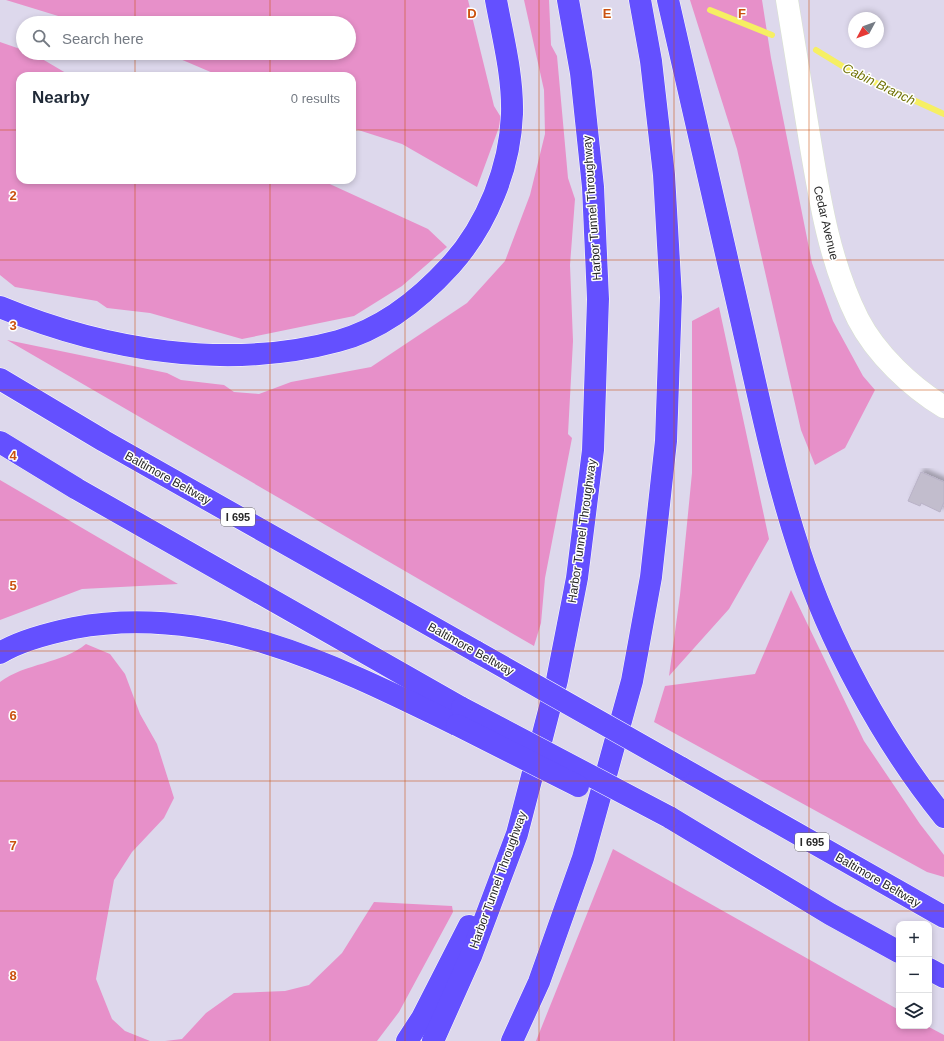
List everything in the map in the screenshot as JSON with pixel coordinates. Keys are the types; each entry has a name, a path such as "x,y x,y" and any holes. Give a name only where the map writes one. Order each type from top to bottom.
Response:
{"highway":[{"path":"0,306 37,322 89,338 186,353 235,355 291,351 340,341 374,326 405,309 431,287 458,257 482,224 495,191 507,152 512,115 510,77 496,0"},
{"name":"Harbor Tunnel Throughway","path":"433,1041 471,956 517,834 560,665 577,578 593,450 598,299 593,187 581,73 568,0"},
{"path":"512,1041 539,982 583,858 632,681 651,577 666,441 670,297 664,175 651,61 640,0"},
{"path":"668,0 776,471 799,550 829,625 858,685 891,743 944,817"},
{"name":"Baltimore Beltway","path":"0,379 104,441 944,917"},
{"path":"0,442 460,717 667,823 896,950"},
{"path":"0,653 51,633 93,625 140,622 196,627 242,635 292,650 460,717"},
{"path":"407,1041 422,1018 517,834"},
{"path":"932,971 944,977"}],"street":[{"name":"Cedar Avenue","path":"787,0 819,192 834,262 859,319 878,349 905,376 944,407"}],"shaded area":[{"path":"6,0 468,0 494,106 502,119 477,187 402,144 356,129 356,72 211,72 182,60 356,60 356,16 58,16"},
{"path":"524,0 549,0 551,45 557,56 568,178 575,199 570,265 573,341 568,434 572,438 545,578 541,623 534,646 7,340 167,373 181,380 224,385 234,392 259,394 291,382 371,367 467,303 505,261 530,195 545,134 544,90"},
{"path":"690,0 762,0 771,58 812,263 833,321 863,376 875,390 845,448 815,465 801,430 737,149"},
{"path":"0,42 16,48 16,60 44,60 64,72 16,72 16,184 330,184 428,229 447,247 402,286 354,316 242,339 150,313 107,308 97,301 15,287 0,275"},
{"path":"719,307 769,539 729,609 669,676 680,595 692,473 692,321"},
{"path":"0,480 178,584 82,589 0,620"},
{"path":"791,590 864,741 920,824 944,855 944,877 927,872 654,722 665,686 755,674"},
{"path":"86,644 110,654 125,674 140,714 157,744 174,798 164,818 132,852 114,880 96,979 112,1019 125,1031 150,1041 0,1041 0,682 21,671 66,656"},
{"path":"613,849 896,1008 896,1029 932,1029 944,1035 944,1041 536,1041"},
{"path":"374,902 452,906 453,912 399,1012 377,1041 165,1041 182,1039 206,1013 234,993 285,991 309,985 342,953"}],"building":[{"path":"921,472 944,482 944,502 940,512 921,503 920,506 908,501"}],"waterway":[{"name":"Cabin Branch","path":"710,10 772,35"},
{"name":"Cabin Branch","path":"816,50 852,72 944,114"}]}
